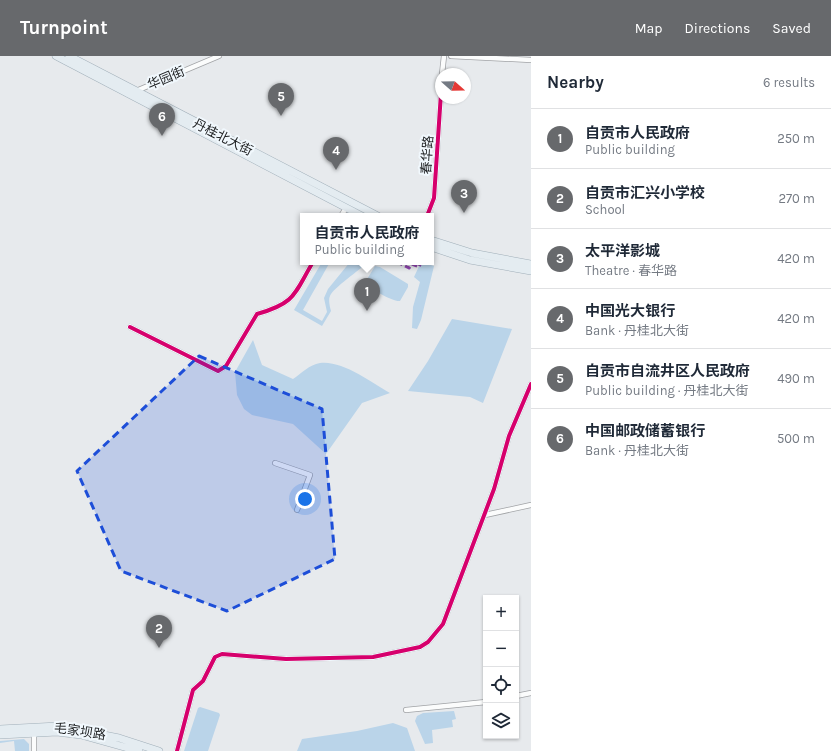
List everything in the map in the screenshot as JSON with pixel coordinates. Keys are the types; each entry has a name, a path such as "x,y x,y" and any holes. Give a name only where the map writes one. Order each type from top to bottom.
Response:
{"main road":[{"name":"丹桂北大街","path":"56,56 356,213"},
{"name":"丹桂北大街","path":"69,56 372,213"},
{"path":"434,241 472,254 531,264"},
{"path":"434,248 470,260 531,271"},
{"name":"毛家坝路","path":"0,729 58,726 119,738 159,751"},
{"name":"毛家坝路","path":"0,736 34,732 57,732 81,735 139,751"}],"street":[{"name":"华园街","path":"136,91 219,56"},
{"path":"443,68 444,56"},
{"path":"451,56 531,60"},
{"name":"春华路","path":"428,213 434,198 440,104"},
{"path":"343,213 346,208"},
{"path":"130,326 218,371 226,366 257,314 276,308 288,301 295,294 311,265"},
{"path":"177,751 193,690 203,681 215,657 222,654 286,659 374,657 420,647 428,642 443,624 485,515 506,445 531,384"},
{"path":"275,463 310,475 297,510"},
{"path":"485,515 531,505"},
{"path":"519,695 531,693"},
{"path":"406,710 483,702"},
{"path":"34,732 34,751"}],"highlighted area":[{"path":"199,356 322,409 335,559 227,611 121,571 77,471"}],"shaded area":[{"path":"320,265 328,265 303,310 322,321 327,312 324,298 328,289 348,265 364,265 332,293 329,299 331,311 322,326 294,310"},
{"path":"420,265 434,266 421,320 417,329 412,328 413,307 420,282 414,277"},
{"path":"375,266 380,267 408,284 408,287 400,301 381,294 367,284 366,281"},
{"path":"452,319 512,329 483,403 470,397 408,391 428,361"},
{"path":"253,340 262,365 293,379 312,366 320,363 329,363 347,368 390,393 362,403 326,454 293,424 252,415 244,409 237,395 235,372"},
{"path":"200,707 219,713 220,715 208,751 184,751 198,708"},
{"path":"454,711 456,719 452,720 453,727 432,730 433,743 425,744 415,721 417,716 423,713"},
{"path":"393,723 407,728 415,751 297,751 302,739 357,731"},
{"path":"24,739 29,744 29,751 15,751 14,741 0,743 0,741"}],"marked path":[{"path":"403,265 409,268 411,265"},
{"path":"414,265 419,267 420,265"}],"cycle path":[{"path":"428,213 434,198 440,104"},
{"path":"130,327 218,371 226,366 257,314 280,306 287,301 297,290 311,265"},
{"path":"177,751 193,690 203,681 215,657 222,654 286,659 373,657 420,647 428,642 443,624 494,489 509,436 531,384"}],"place":[{"name":"自贡市自流井区人民政府","path":"281,116"},
{"name":"中国邮政储蓄银行","path":"162,136"},
{"name":"中国光大银行","path":"336,170"},
{"name":"太平洋影城","path":"464,213"},
{"name":"自贡市人民政府","path":"367,311"},
{"name":"自贡市汇兴小学校","path":"159,648"}]}
